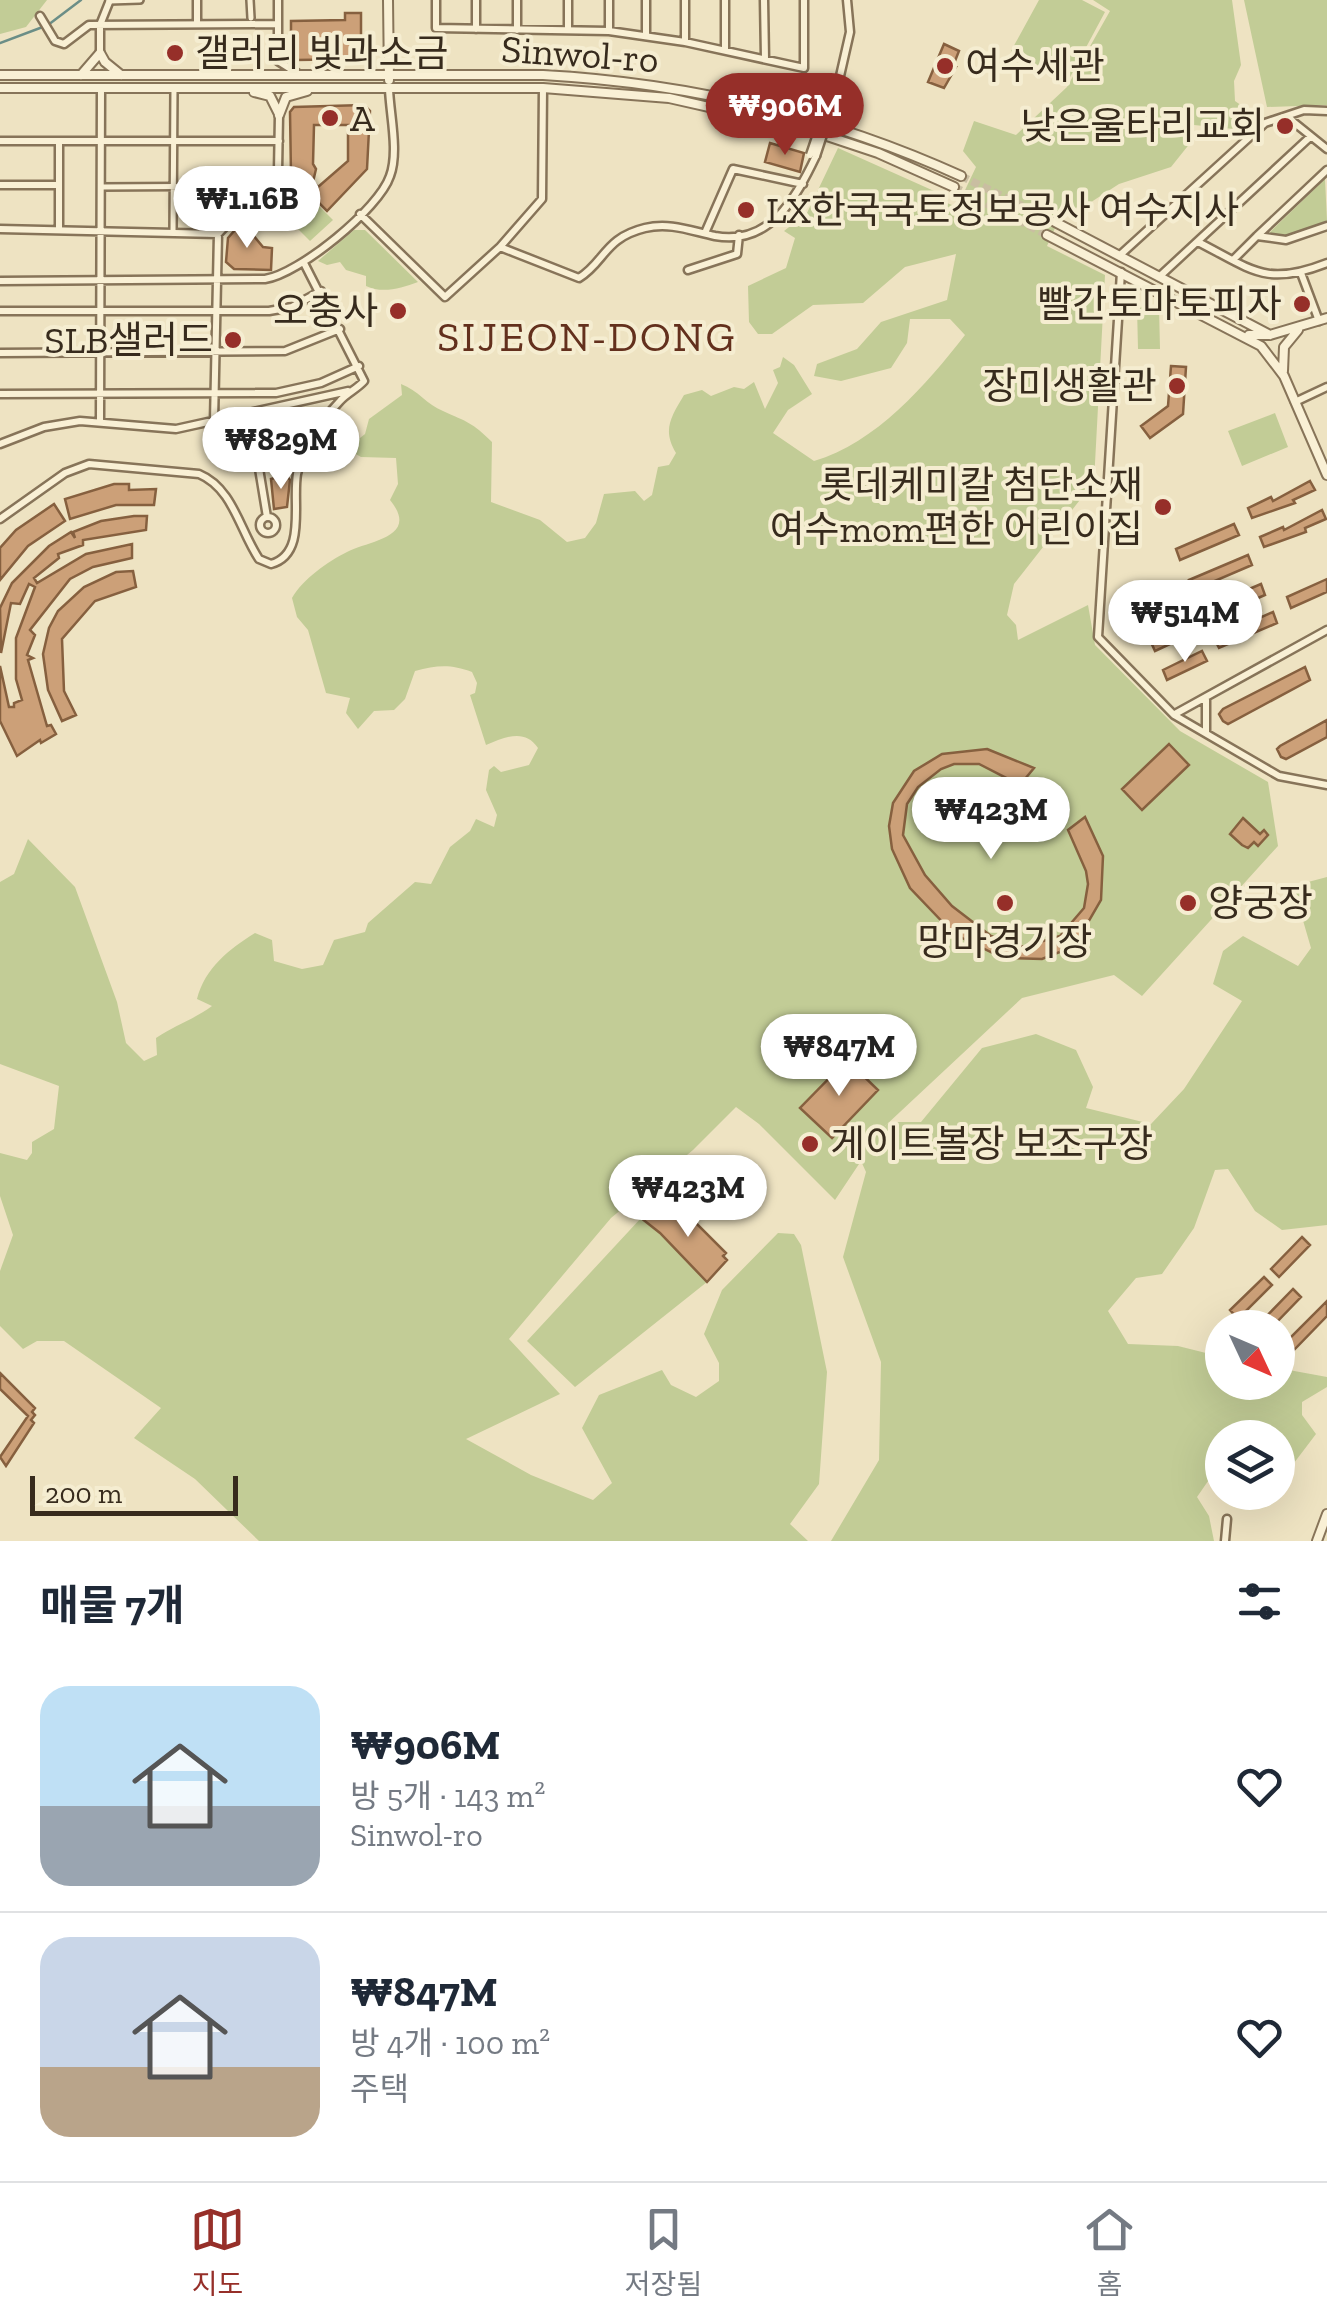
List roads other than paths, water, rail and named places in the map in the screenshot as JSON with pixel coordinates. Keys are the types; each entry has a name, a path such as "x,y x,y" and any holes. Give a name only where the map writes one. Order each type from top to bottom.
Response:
{"street":[{"path":"122,75 104,62 100,53 100,25 110,0 140,0"},
{"path":"196,24 197,0"},
{"path":"250,0 252,18"},
{"path":"278,0 279,62 298,74"},
{"path":"0,281 275,278 304,263 360,214 392,172 388,0"},
{"path":"436,0 436,28 609,31 725,49 804,68 804,0"},
{"path":"476,0 476,29"},
{"path":"517,0 517,30"},
{"path":"568,0 568,30"},
{"path":"608,0 609,31"},
{"path":"646,0 646,36"},
{"path":"685,0 685,42"},
{"path":"724,0 725,49"},
{"path":"764,0 764,58"},
{"path":"500,247 578,278 604,250 635,231 668,226 739,235 776,220 793,203 803,184 833,97 850,28 847,0"},
{"path":"40,16 54,39 66,43 84,27 100,25 278,24"},
{"path":"80,75 100,53"},
{"name":"Sinwol-ro","path":"0,75 542,75 668,86 810,118 962,176"},
{"name":"Sinwol-ro","path":"0,88 542,88 668,98 756,115 878,152 954,187"},
{"path":"100,420 101,88"},
{"path":"173,233 174,88"},
{"path":"279,115 286,97 321,88"},
{"path":"360,214 445,298 500,247 542,199 542,88"},
{"path":"214,421 218,234 266,186 280,166 279,115 270,96 240,89"},
{"path":"1119,256 1265,123 1304,110 1327,111"},
{"path":"1286,116 1327,150"},
{"path":"1159,278 1310,137"},
{"path":"0,140 280,141"},
{"path":"59,140 59,228"},
{"path":"705,233 733,169 803,184"},
{"path":"1232,260 1327,170"},
{"path":"0,185 59,185"},
{"path":"100,187 266,186"},
{"path":"1055,222 1270,336"},
{"path":"1257,236 1286,240 1327,226"},
{"path":"0,229 93,228 100,232 218,234"},
{"path":"1048,234 1265,349 1284,376 1327,475"},
{"path":"688,270 737,254 739,235"},
{"path":"1198,242 1270,276 1300,273 1327,263"},
{"path":"0,519 65,473 89,464 199,474 213,481 224,494 259,560 279,562 293,545 300,462 329,414 364,382 304,263"},
{"path":"1121,272 1096,626 1102,644 1174,714 1280,776 1327,785"},
{"path":"1243,334 1270,336 1323,320 1300,273"},
{"path":"0,311 282,309 304,302 320,290"},
{"path":"1284,376 1284,347 1300,328"},
{"path":"0,353 284,351 340,329"},
{"path":"0,394 298,390 359,366"},
{"path":"1295,402 1327,387"},
{"path":"0,444 44,427 100,420 163,429 250,414 354,389"},
{"path":"320,398 330,403 329,414"},
{"path":"250,414 267,517"},
{"path":"1174,714 1327,630"},
{"path":"1206,698 1206,734"},
{"path":"1317,1541 1327,1514"},
{"path":"1224,1541 1227,1519"}],"waterway":[{"path":"0,43 48,25 81,0"}],"tunnel":[{"path":"961,176 1055,222"},
{"path":"954,187 1047,235"}],"place":[{"name":"갤러리 빛과소금","path":"175,53"},
{"name":"여수세관","path":"945,66"},
{"name":"A","path":"330,118"},
{"name":"낮은울타리교회","path":"1285,126"},
{"name":"LX한국국토정보공사 여수지사","path":"746,210"},
{"name":"빨간토마토피자","path":"1302,304"},
{"name":"오충사","path":"398,311"},
{"name":"SLB샐러드","path":"233,340"},
{"name":"장미생활관","path":"1177,386"},
{"name":"롯데케미칼 첨단소재 여수mom편한 어린이집","path":"1163,507"},
{"name":"망마경기장","path":"1005,903"},
{"name":"양궁장","path":"1188,903"},
{"name":"게이트볼장 보조구장","path":"810,1144"}],"district":[{"name":"SIJEON-DONG","path":"587,336"}]}
